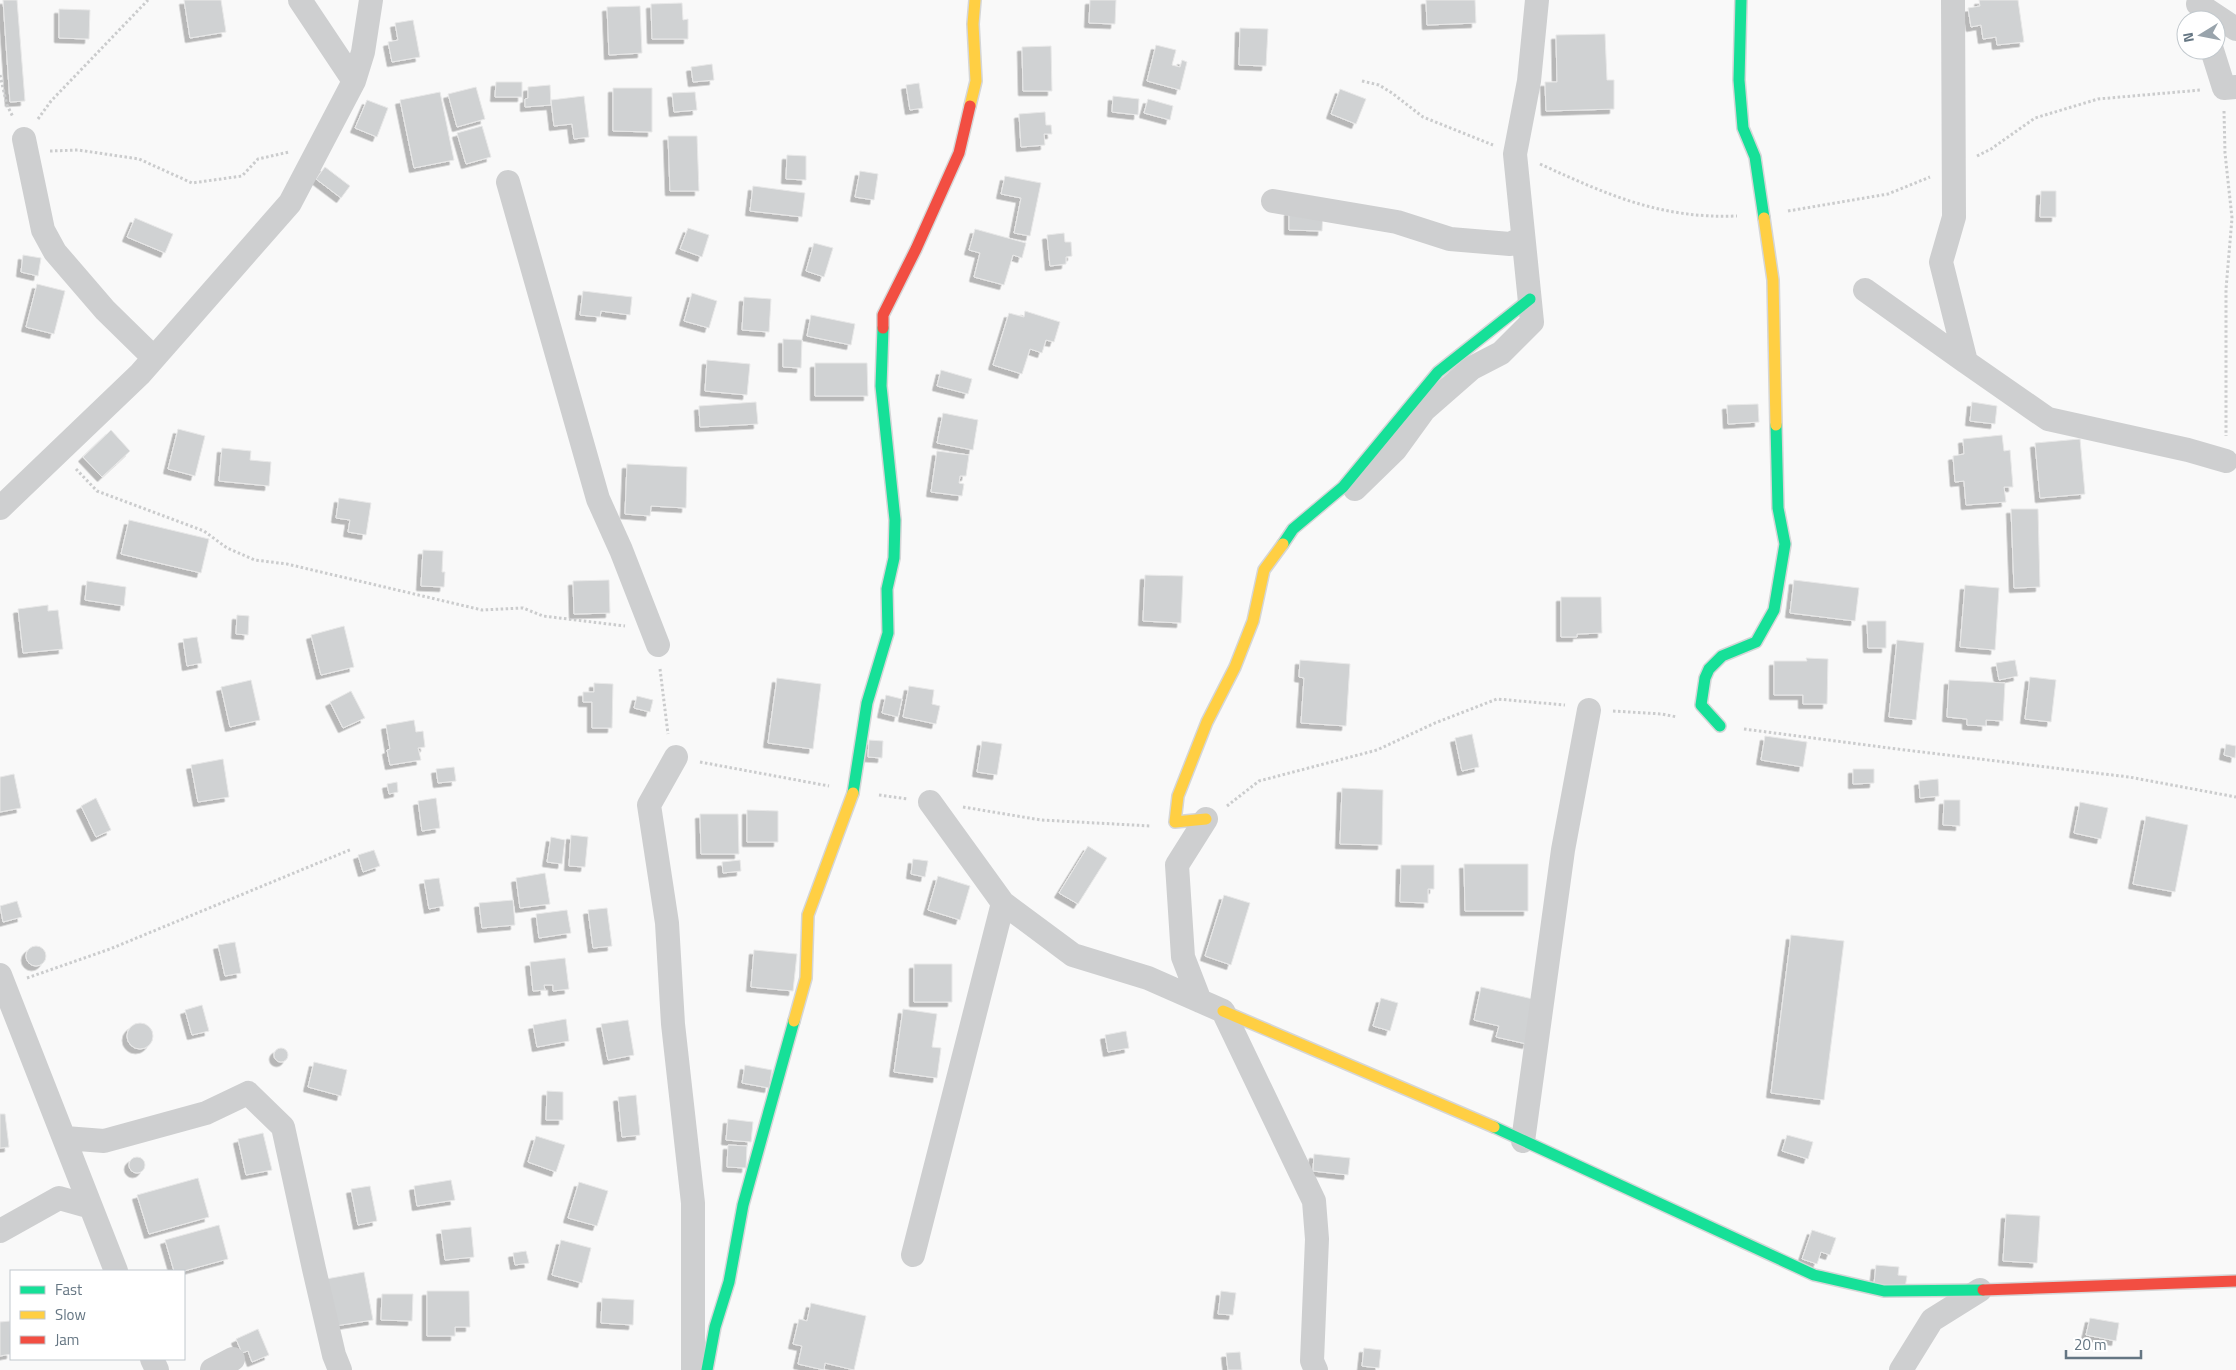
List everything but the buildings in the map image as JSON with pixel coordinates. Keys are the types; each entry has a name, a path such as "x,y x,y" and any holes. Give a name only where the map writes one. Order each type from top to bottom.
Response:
{"street":[{"path":"300,0 354,81"},
{"path":"0,508 140,374 290,203 354,81 363,52 371,0"},
{"path":"707,1370 715,1326 730,1282 743,1205 806,978 808,915 854,791 867,702 888,633 887,590 894,558 895,520 881,386 883,315 916,249 959,152 976,81 973,24 975,0"},
{"path":"1206,819 1175,822 1178,796 1207,722 1235,667 1253,621 1264,570 1293,529 1343,487 1352,492 1395,450 1424,410 1472,368 1501,353 1532,322 1514,154 1529,81 1537,0"},
{"path":"1720,726 1701,705 1702,689 1707,671 1722,654 1756,642 1774,610 1785,544 1778,508 1773,280 1755,157 1743,128 1739,80 1741,0"},
{"path":"1953,0 1954,216 1941,262 1966,362"},
{"path":"2199,8 2236,29"},
{"path":"2217,60 2230,87"},
{"path":"24,142 43,230 55,252 105,310 154,358"},
{"path":"508,182 598,499 658,645"},
{"path":"1272,201 1397,222 1450,239 1510,244 1523,238"},
{"path":"1864,290 2048,419 2188,450 2226,461"},
{"path":"1523,1141 1563,850 1588,710"},
{"path":"676,757 650,805 668,923 673,1024 693,1202 693,1370"},
{"path":"930,802 1003,903 1073,955 1148,978 1223,1010 1523,1141 1814,1275 1884,1291 1980,1290 2236,1281"},
{"path":"1200,1001 1183,957 1177,864 1206,819"},
{"path":"913,1255 1003,903"},
{"path":"0,975 7,1004 65,1138 116,1270"},
{"path":"1223,1010 1314,1201 1317,1239 1312,1361 1316,1370"},
{"path":"65,1138 104,1141 206,1112 248,1093 283,1127 334,1355 340,1370"},
{"path":"0,1231 59,1198 91,1207"},
{"path":"1901,1370 1932,1320 1980,1290"},
{"path":"212,1370 233,1359"}],"path":[{"path":"24,142 51,101 148,0"},
{"path":"0,75 7,105 24,142 33,152 78,150 139,158 192,184 242,176 258,159 302,149 316,155"},
{"path":"1362,81 1379,85 1423,117 1609,195 1653,208 1707,217 1762,215 1888,194 1991,149 2035,118 2098,99 2230,87 2225,153 2232,218 2226,289 2226,461"},
{"path":"59,451 97,491 204,531 227,548 255,560 314,570 482,610 523,608 543,616 627,627 658,645 666,721 676,757 854,791 1041,820 1156,826"},
{"path":"1206,819 1216,814 1259,781 1377,750 1435,723 1497,699 1568,705 1588,710 1662,714 1681,718"},
{"path":"1720,726 2129,777 2236,797"},
{"path":"7,1004 15,983 110,949 352,849"}],"traffic: fast":[{"path":"1741,0 1739,80 1743,128 1755,157 1764,218"},
{"path":"1283,544 1293,529 1343,487 1438,372 1530,299"},
{"path":"853,793 867,703 888,633 887,589 894,558 895,520 881,386 883,328"},
{"path":"1720,726 1701,705 1705,678 1709,669 1722,656 1756,642 1774,610 1785,544 1778,508 1776,425"},
{"path":"707,1370 715,1327 729,1282 743,1205 794,1021"},
{"path":"1494,1127 1814,1275 1884,1291 1983,1290"}],"traffic: slow":[{"path":"970,106 976,81 973,24 975,0"},
{"path":"1764,218 1773,280 1776,425"},
{"path":"1206,819 1175,822 1178,796 1207,722 1235,667 1253,621 1264,570 1283,544"},
{"path":"794,1021 806,978 808,915 853,793"},
{"path":"1223,1011 1494,1127"}],"traffic: jam":[{"path":"883,328 883,315 916,249 959,153 970,106"},
{"path":"1983,1290 2236,1281"}]}
